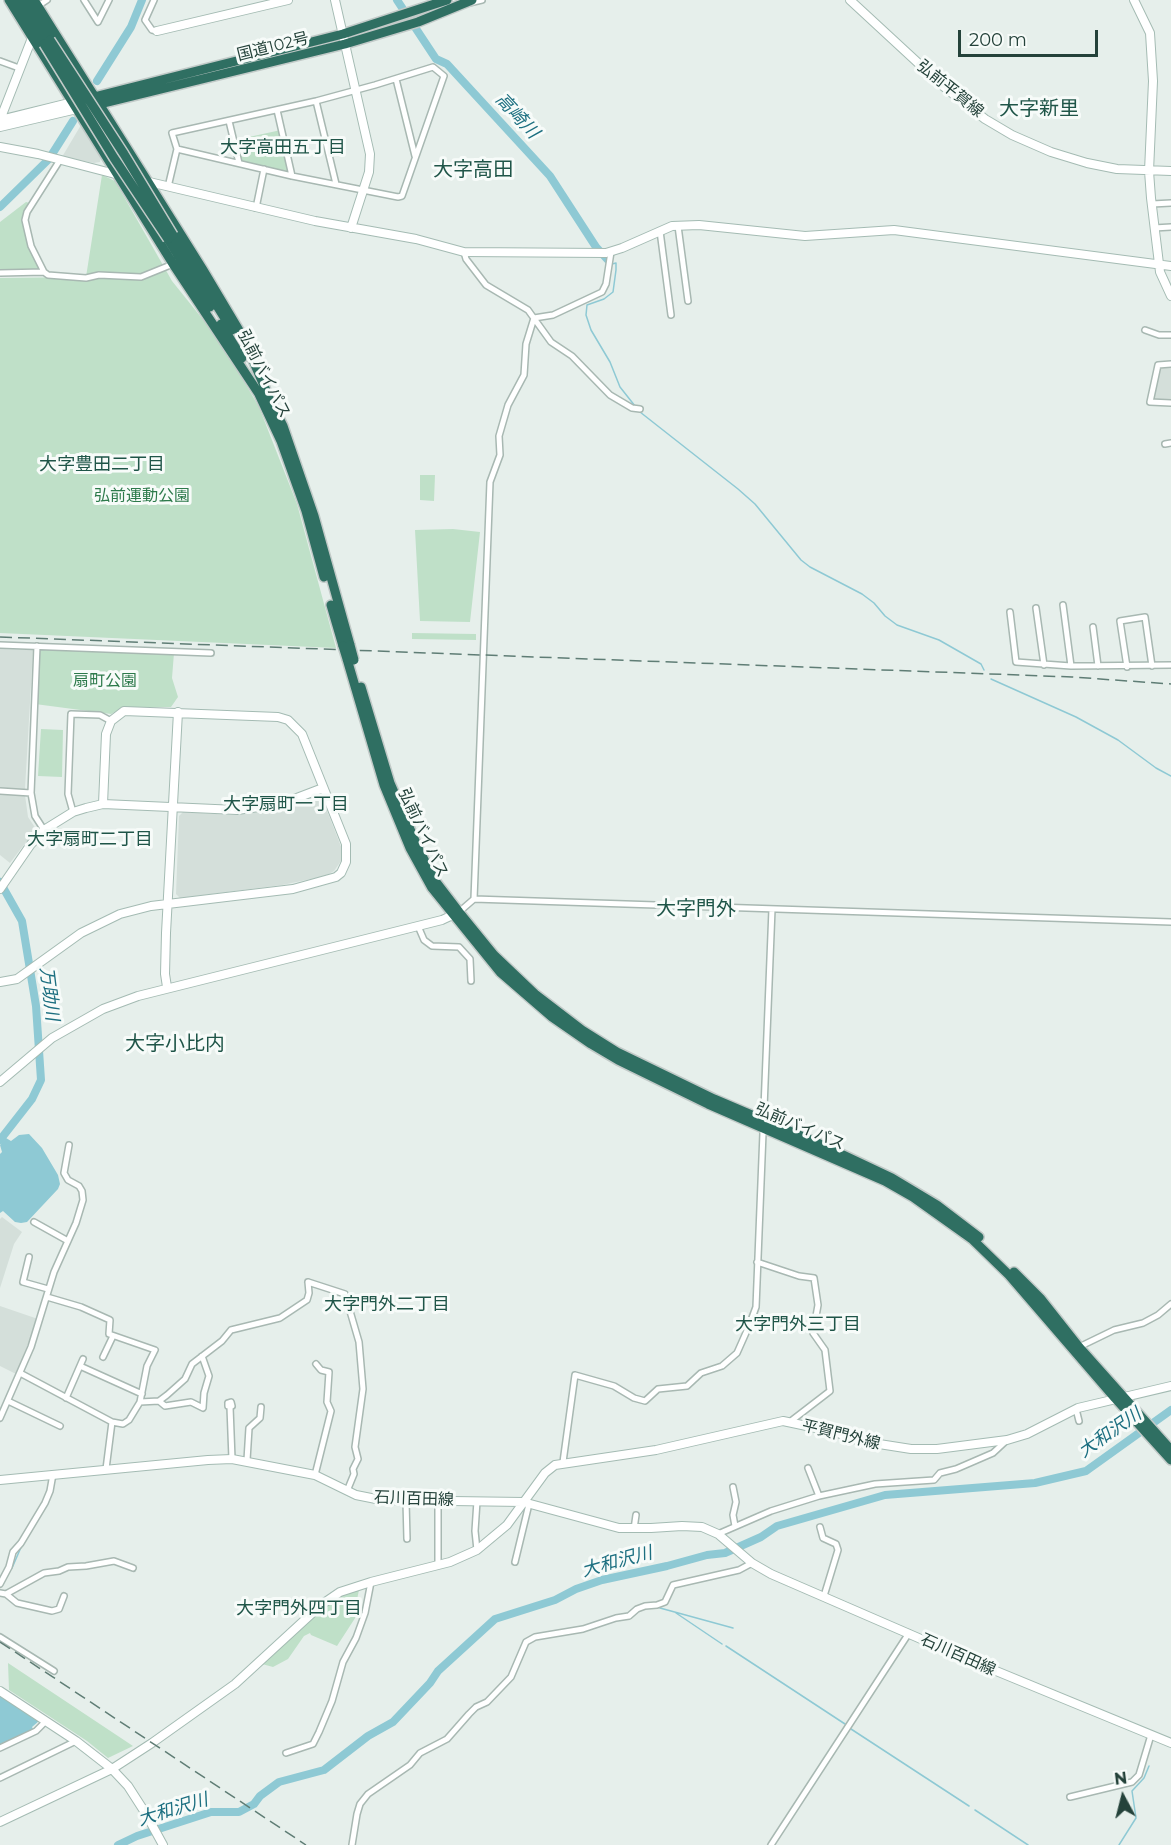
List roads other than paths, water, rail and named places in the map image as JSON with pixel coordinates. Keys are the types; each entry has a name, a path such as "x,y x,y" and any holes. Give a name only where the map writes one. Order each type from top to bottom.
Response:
{"highway":[{"path":"9,0 173,264 264,396"},
{"name":"弘前バイパス","path":"17,0 47,42"},
{"name":"弘前バイパス","path":"25,0 114,158 170,237 283,426 315,516 346,646 390,783 419,850 436,882 456,914 500,972 524,994 591,1044 659,1081 866,1165 938,1205 983,1240 1041,1299 1119,1397"},
{"name":"国道102号","path":"344,39 447,0"},
{"name":"国道102号","path":"75,106 344,39 406,26 467,2"},
{"path":"36,3 150,183 243,338 264,396"},
{"name":"弘前バイパス","path":"764,1124 885,1181 913,1197 972,1239 1009,1275 1168,1450 1171,1460"}],"street":[{"path":"36,3 46,0"},
{"path":"84,0 98,22 109,0"},
{"path":"154,0 145,20 152,30 157,31 253,4 288,0"},
{"path":"335,0 370,154 369,172 351,228"},
{"path":"467,2 482,0"},
{"name":"弘前平賀線","path":"850,0 950,92 985,119 1011,135 1051,152 1087,163 1149,171 1171,171"},
{"path":"1134,0 1150,33 1152,47 1153,81 1149,171 1159,265 1164,283 1171,296"},
{"path":"0,120 32,38"},
{"path":"0,61 19,68"},
{"path":"168,187 177,148 172,133 316,101 433,67 444,76 402,196 292,176 177,148"},
{"path":"396,79 415,156"},
{"path":"316,101 336,184"},
{"path":"0,120 75,106"},
{"path":"0,127 75,106"},
{"path":"277,110 292,176"},
{"path":"229,121 238,163"},
{"path":"0,147 43,155 256,208 416,239 464,252 605,253 660,231 678,226 699,225 805,236 894,230 1171,266"},
{"path":"58,159 27,212 25,220 31,246 44,272 48,275 80,277 99,275 141,277 173,264"},
{"path":"256,208 264,169"},
{"path":"1152,204 1171,203"},
{"path":"678,226 688,301"},
{"path":"1154,228 1171,227"},
{"path":"660,231 671,315"},
{"path":"464,252 466,259 486,285 528,310 551,342 572,356 610,395 632,408 640,409"},
{"path":"534,318 553,315 602,292 606,284 605,253"},
{"path":"0,273 44,272"},
{"path":"474,899 490,482 500,455 499,436 508,405 524,375 526,344 534,318"},
{"path":"1145,330 1171,335"},
{"path":"1171,364 1158,365 1150,402 1171,403"},
{"path":"1063,605 1071,666"},
{"path":"1036,608 1044,665"},
{"path":"1010,612 1016,662 1071,666 1171,665"},
{"path":"1126,667 1120,621 1145,617 1152,666"},
{"path":"1093,627 1098,666"},
{"path":"0,645 211,652"},
{"path":"38,646 31,793 32,808 44,830"},
{"path":"0,982 25,975 81,933 100,922 130,910 293,889 336,877 341,873 346,862 346,844 302,734 288,720 278,717 124,711 111,721 106,734 103,804"},
{"path":"167,987 165,974 178,712"},
{"path":"73,812 68,794 71,714 100,715 111,721"},
{"path":"0,889 31,843 44,830 73,812 103,804 237,810 266,807 293,800 323,788"},
{"path":"0,791 31,793"},
{"path":"1,1079 39,1048 103,1009 167,987 418,926 456,914 474,899 1171,922"},
{"path":"0,1822 112,1769 228,1689 330,1598 340,1592 461,1558 477,1550 507,1524 526,1503 550,1468 562,1462 574,1375 614,1386 634,1398 645,1401 658,1389 687,1386 701,1373 722,1366 737,1353 756,1307 772,909"},
{"path":"418,926 424,940 432,946 459,947 465,953 470,959 471,981"},
{"path":"0,1418 38,1328 48,1289 83,1200 79,1186 68,1180 64,1173 69,1145"},
{"path":"34,1222 68,1241"},
{"path":"29,1257 23,1282 48,1289"},
{"path":"757,1262 799,1276 814,1278 818,1305 813,1333 825,1350 830,1391 791,1421"},
{"path":"140,1402 159,1401 185,1379 192,1364 222,1341 231,1330 280,1318 307,1300 308,1282 345,1294 358,1342 363,1389 355,1447 358,1459 347,1491"},
{"path":"20,1373 112,1422 123,1424 129,1420 140,1402 147,1366 155,1350 113,1336 108,1331 110,1320 81,1307 47,1297"},
{"path":"1079,1347 1114,1330 1143,1323 1158,1315 1171,1304"},
{"path":"103,1357 113,1336"},
{"path":"159,1401 165,1406 191,1402 203,1408 209,1376 202,1356"},
{"path":"66,1398 83,1359"},
{"path":"315,1475 331,1411 327,1402 328,1372 321,1370 316,1364"},
{"path":"80,1366 142,1394"},
{"name":"平賀門外線","path":"562,1462 656,1450 783,1421 834,1432 860,1441 911,1449 937,1449 1007,1440 1027,1434 1076,1409 1171,1386"},
{"path":"229,1395 232,1459"},
{"path":"8,1401 60,1426"},
{"path":"247,1460 249,1428 260,1418 261,1407"},
{"path":"1076,1409 1079,1421"},
{"path":"106,1469 112,1422"},
{"path":"720,1535 771,1511 819,1496 875,1484 934,1480 939,1473 956,1469 993,1453 1007,1440"},
{"name":"石川百田線","path":"0,1480 106,1469 232,1459 247,1460 315,1475 369,1499 526,1503 619,1528 702,1527 720,1535 751,1562 771,1574 967,1659 1171,1743"},
{"path":"808,1468 819,1496"},
{"path":"0,1584 9,1567 13,1552 45,1503 53,1474"},
{"path":"733,1487 736,1502 733,1515 735,1526"},
{"path":"406,1501 407,1539"},
{"path":"438,1501 438,1565"},
{"path":"477,1501 475,1531 477,1550"},
{"path":"515,1562 526,1503"},
{"path":"634,1529 636,1515"},
{"path":"820,1527 823,1538 836,1544 838,1550 832,1576 824,1596"},
{"path":"3,1594 44,1574 68,1567 114,1561 133,1568"},
{"path":"352,1845 360,1804 368,1794 410,1765 420,1753 447,1739 476,1707 487,1702 511,1677 526,1642 535,1637 584,1629 629,1616 637,1609 665,1602 673,1585 739,1570 751,1562"},
{"path":"286,1753 313,1744 319,1732 332,1701 343,1662 356,1638 365,1613 371,1582"},
{"path":"3,1594 17,1603 52,1611 59,1609 64,1596"},
{"path":"771,1845 909,1633"},
{"path":"0,1637 54,1671"},
{"path":"0,1690 76,1741 112,1769 128,1786 163,1845"},
{"path":"0,1748 36,1731 45,1722"},
{"path":"1070,1797 1132,1782 1139,1775 1151,1735"},
{"path":"0,1778 76,1741"}],"water":[{"path":"29,1134 42,1148 58,1175 60,1184 27,1222 21,1223 15,1222 3,1211 0,1213 0,1154 2,1152 0,1145 6,1138 11,1141 19,1135"},
{"path":"0,1695 39,1721 32,1727 33,1729 0,1745"}],"waterway":[{"path":"97,81 131,27 142,0"},
{"name":"高崎川","path":"397,0 436,59 447,64 550,176 596,247 608,260"},
{"path":"0,207 49,159 73,121"},
{"path":"612,264 616,263 613,292 604,299 587,305 586,315 591,330 610,362 620,387 635,406"},
{"path":"640,412 755,504 801,560 810,567 862,594 897,625 939,640 981,664 984,670"},
{"path":"991,679 1076,717 1118,740 1156,768 1171,776"},
{"name":"万助川","path":"0,882 22,921 36,1006 41,1080 32,1099 0,1140"},
{"name":"大和沢川","path":"118,1845 137,1836 211,1812 239,1812 254,1804 260,1796 279,1782 324,1770 368,1736 393,1722 430,1683 438,1671 495,1619 555,1600 576,1589 602,1580 707,1555 725,1553 761,1537 777,1526 885,1495 1035,1483 1086,1471 1171,1410"},
{"path":"25,1541 41,1514"},
{"path":"12,1568 22,1545"},
{"path":"660,1608 733,1628"},
{"path":"676,1613 722,1644"},
{"path":"726,1646 845,1724"},
{"path":"851,1729 969,1806"},
{"path":"1119,1845 1136,1818 1132,1791 1144,1778 1149,1766"},
{"path":"975,1810 1028,1845"}],"railway":[{"path":"0,637 1072,677 1171,684"},
{"path":"0,1642 306,1845"}],"district":[{"name":"大字新里","path":"1039,109"},
{"name":"大字高田五丁目","path":"283,148"},
{"name":"大字高田","path":"473,170"},
{"name":"大字豊田二丁目","path":"102,465"},
{"name":"大字扇町一丁目","path":"286,805"},
{"name":"大字扇町二丁目","path":"90,840"},
{"name":"大字門外","path":"696,909"},
{"name":"大字小比内","path":"175,1044"},
{"name":"大字門外二丁目","path":"387,1305"},
{"name":"大字門外三丁目","path":"798,1325"},
{"name":"大字門外四丁目","path":"299,1609"}],"park label":[{"name":"弘前運動公園","path":"142,496"},
{"name":"扇町公園","path":"105,681"}]}
